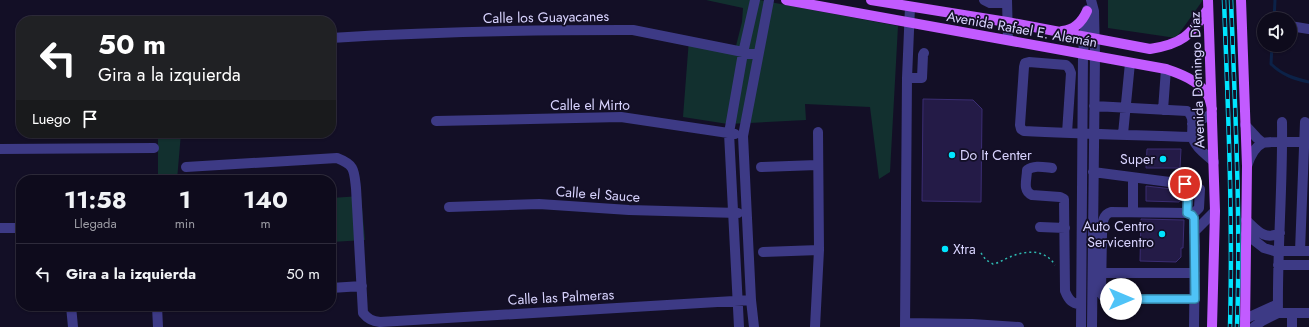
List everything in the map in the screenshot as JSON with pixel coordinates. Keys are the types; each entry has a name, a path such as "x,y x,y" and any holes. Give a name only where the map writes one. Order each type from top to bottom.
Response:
{"main road":[{"name":"Avenida Rafael E. Alemán","path":"786,0 1166,69 1196,82 1207,95 1212,111"},
{"name":"Avenida Rafael E. Alemán","path":"873,0 1057,31 1150,50 1179,42 1196,26 1208,5"},
{"path":"1241,0 1247,166 1245,323"},
{"path":"1057,31 1076,27 1082,20 1089,5"},
{"name":"Avenida Domingo Díaz","path":"1208,5 1215,211 1212,327"}],"street":[{"path":"739,327 729,133 743,53 755,0"},
{"path":"754,327 751,300 743,136 769,0"},
{"path":"984,0 990,3 1007,2 1008,40"},
{"path":"1089,5 1083,53 1083,134 1092,234 1102,273 1101,293 1107,299 1195,299"},
{"path":"1089,5 1094,11 1095,38 1092,327"},
{"path":"910,7 908,22 907,78 905,325 1019,327"},
{"path":"1297,27 1309,29"},
{"name":"Calle los Guayacanes","path":"336,38 388,34 633,30 758,55"},
{"path":"907,78 922,78 924,53"},
{"path":"1067,133 1071,73 1069,68 1066,65 1025,63 1020,125 1021,129 1024,131 1094,135 1123,134 1192,137"},
{"path":"1123,134 1130,63"},
{"path":"1164,110 1166,69"},
{"path":"1094,106 1187,111 1192,117 1192,137 1195,144 1214,162"},
{"path":"1192,124 1212,111"},
{"name":"Calle el Mirto","path":"436,121 621,117 743,136"},
{"path":"1278,309 1278,251 1283,143 1282,122"},
{"path":"1246,234 1264,248 1274,251 1305,251 1304,122"},
{"path":"1246,125 1256,138 1263,143 1304,142"},
{"path":"815,327 819,250 817,165 818,132"},
{"path":"1247,166 1250,157 1263,143"},
{"path":"0,148 154,148"},
{"path":"186,167 337,158 351,165 355,171 362,286 336,288"},
{"path":"761,167 817,165"},
{"path":"1052,168 1035,167 1027,170 1026,190 1032,195 1060,197 1064,199 1065,291 1068,299 1072,303 1081,305"},
{"path":"1093,172 1185,184 1188,186 1189,214 1194,218 1194,327"},
{"path":"1133,178 1133,212"},
{"path":"1081,327 1081,305 1092,234 1103,217 1111,212 1189,214 1199,208 1200,189"},
{"name":"Calle el Sauce","path":"449,206 539,204 629,210 746,213"},
{"path":"1194,232 1215,211"},
{"path":"1246,220 1264,235 1272,237 1280,233"},
{"path":"1040,227 1065,228"},
{"path":"0,228 16,228"},
{"path":"763,252 819,250"},
{"path":"1278,265 1309,266"},
{"path":"1102,273 1195,273"},
{"name":"Calle las Palmeras","path":"362,286 363,313 372,321 388,322 751,300"},
{"path":"1245,323 1278,309 1292,313 1309,313"},
{"path":"1254,327 1278,309"},
{"path":"71,311 73,327"},
{"path":"157,311 158,327"},
{"path":"1292,313 1292,327"}],"path":[{"path":"981,253 986,260 993,264 1009,257 1035,252 1046,255 1057,269 1065,274"}],"green space":[{"path":"706,0 760,0 898,26 890,172 879,179 870,107 805,104 806,120 728,124 683,117 689,39 736,46 742,22 743,8"},
{"path":"1108,0 1203,0 1176,38 1108,28"},
{"path":"158,138 181,138 177,175 158,175"},
{"path":"361,196 365,240 336,242 336,198"}],"building":[{"name":"Do It Center","path":"923,99 973,100 982,109 981,202 922,201"},
{"name":"Super","path":"1147,149 1181,149 1180,168 1146,168"},
{"path":"1146,186 1181,190 1181,199 1179,202 1146,201"},
{"name":"Auto Centro Servicentro","path":"1141,219 1184,220 1183,248 1181,248 1181,257 1176,262 1140,261"}],"waterway":[{"path":"1274,12 1275,0"},
{"path":"1272,52 1271,64 1289,76 1309,82"}],"railway":[{"path":"1224,0 1230,204 1230,327"},
{"path":"1231,0 1238,204 1237,327"}],"place":[{"name":"Do It Center","path":"952,155"},
{"name":"Super","path":"1163,159"},
{"name":"Auto Centro Servicentro","path":"1162,234"},
{"name":"Xtra","path":"945,249"}],"route":[{"path":"1121,299 1195,299 1194,218 1192,215 1187,213 1188,186 1185,184"}]}
